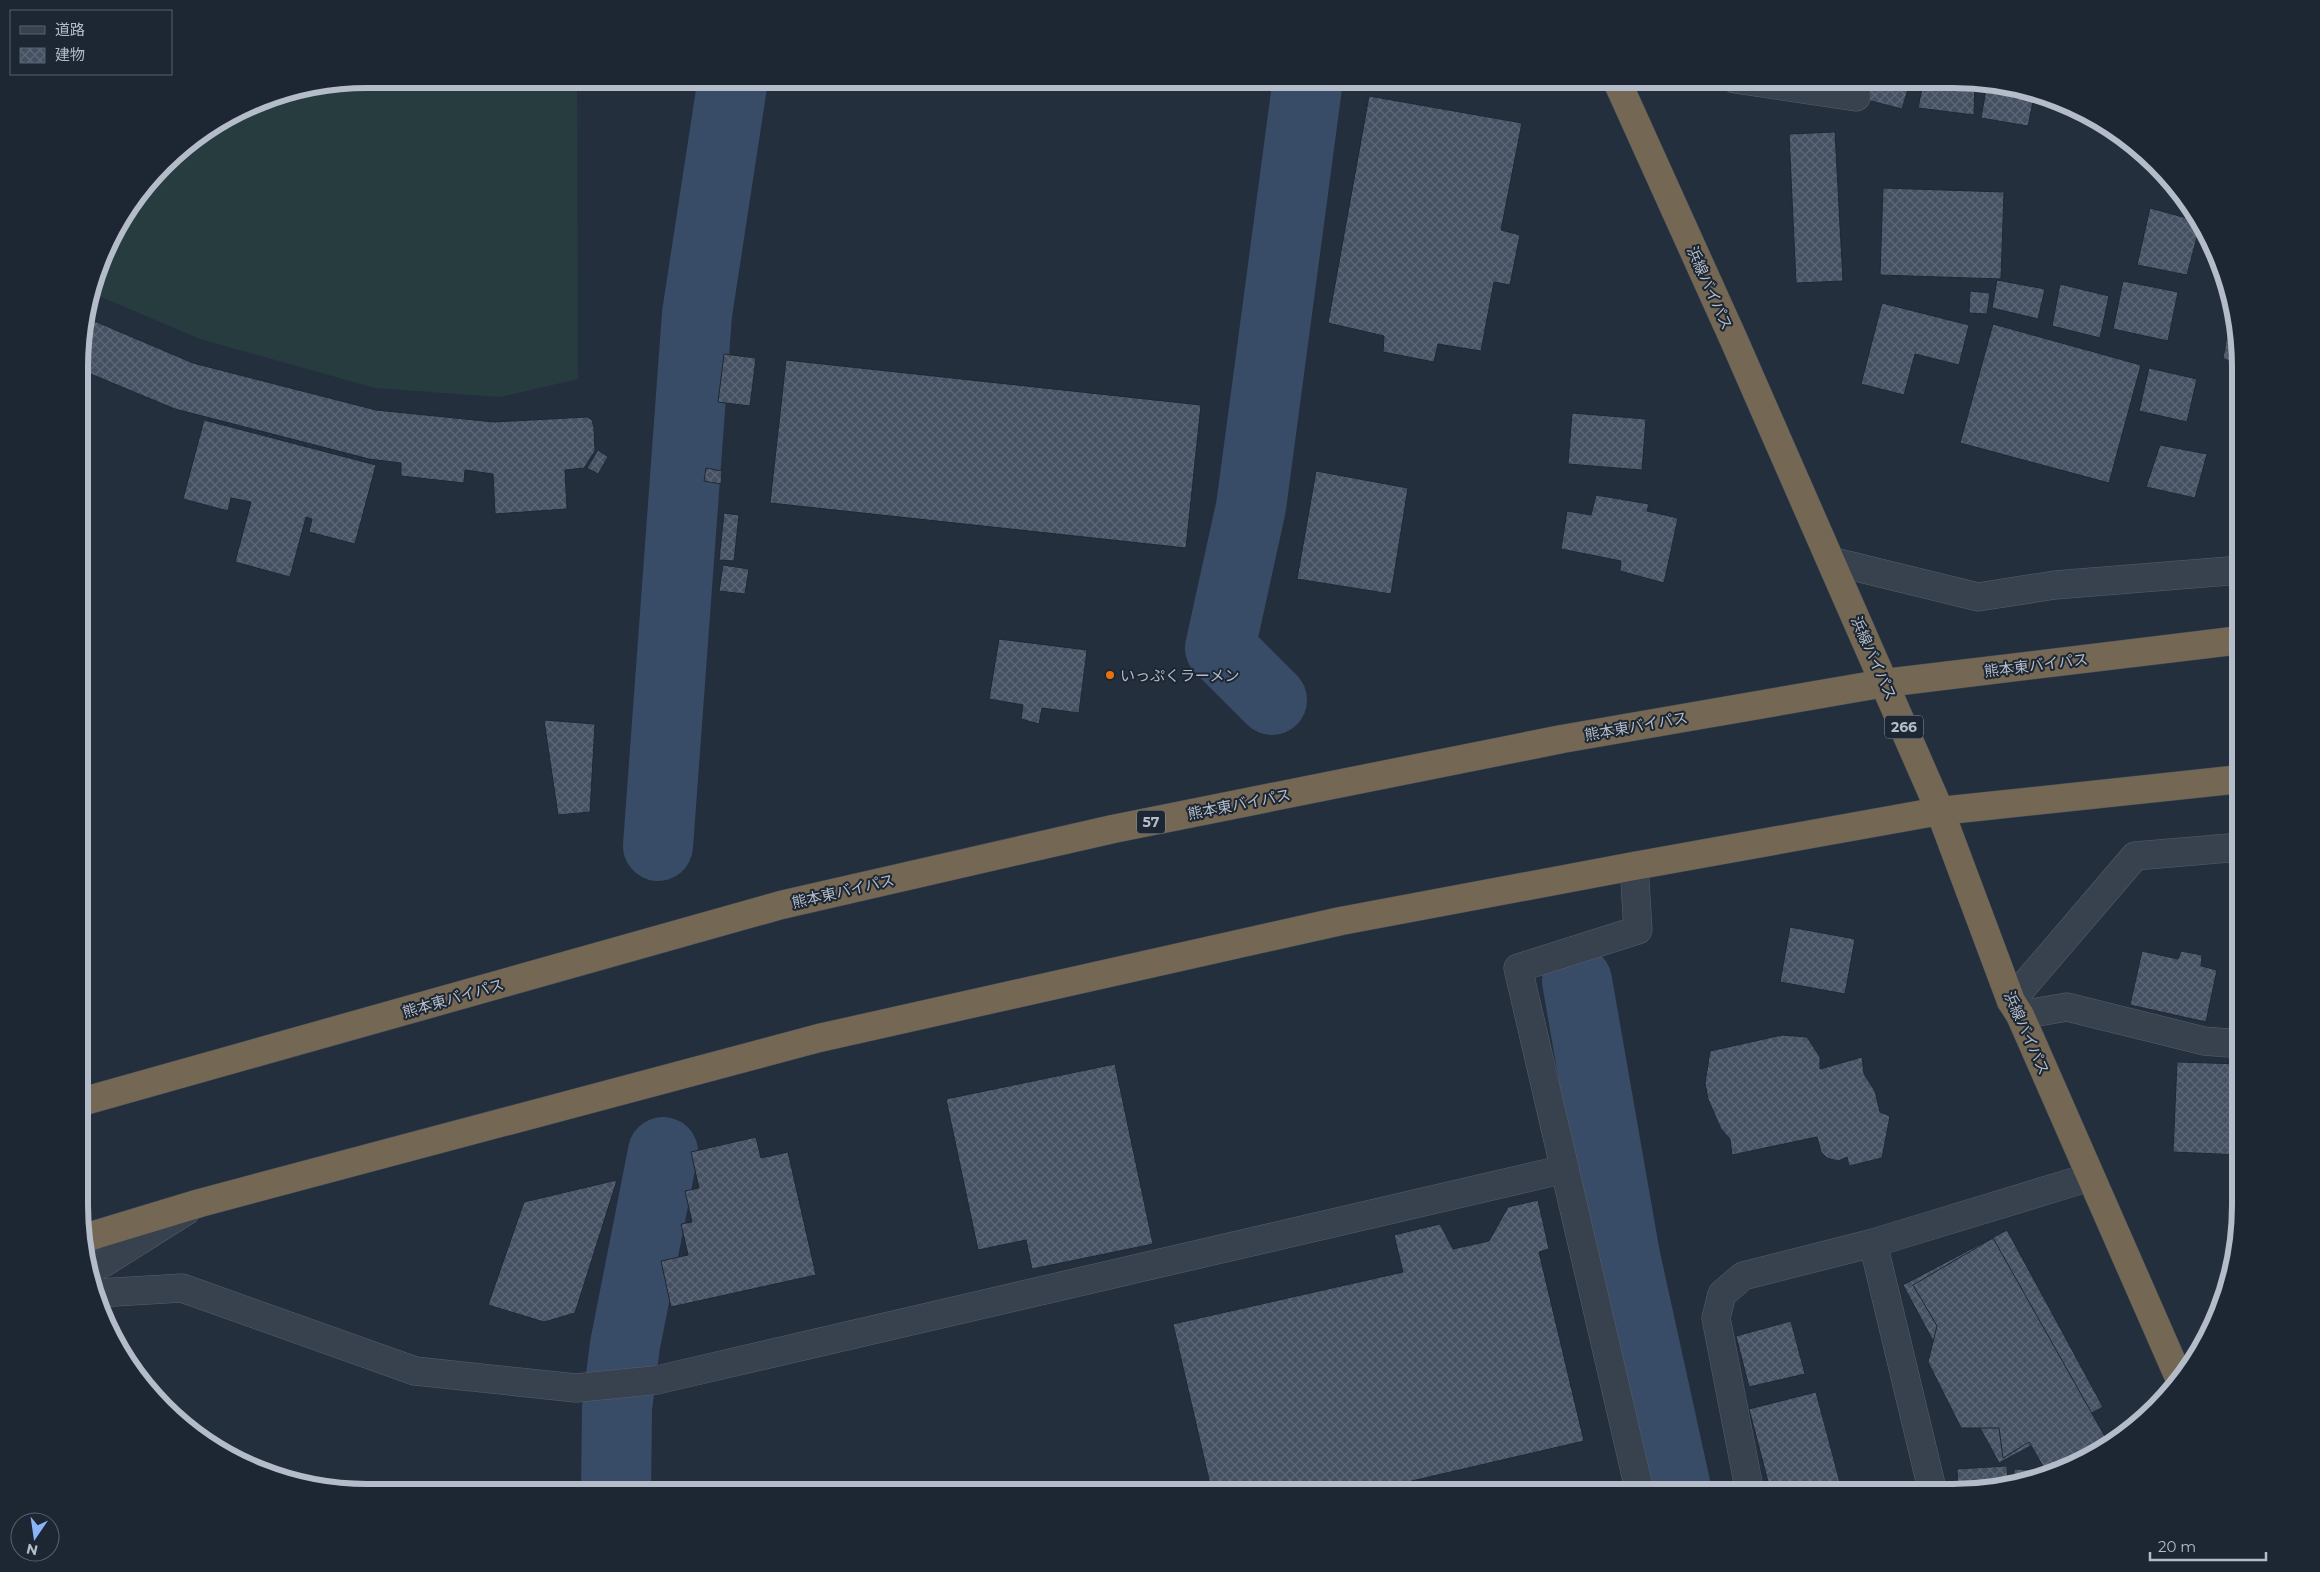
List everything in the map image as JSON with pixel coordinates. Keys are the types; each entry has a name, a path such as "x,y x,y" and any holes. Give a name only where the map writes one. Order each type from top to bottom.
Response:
{"highway":[{"name":"浜線バイパス","path":"1620,88 1885,683 1940,811 2015,1008 2177,1372"},
{"name":"熊本東バイパス","path":"88,1100 780,905 1123,827 1562,739 1885,683 2232,641"},
{"path":"89,1236 200,1202 819,1038 1341,921 1940,811 2232,780"}],"street":[{"path":"1796,88 1856,97 1856,88"},
{"path":"1831,561 1978,597 2055,585 2232,571"},
{"path":"2015,1008 2135,856 2232,848"},
{"path":"1634,866 1638,930 1518,968 1638,1484"},
{"path":"2015,1008 2068,1007 2204,1041 2232,1043"},
{"path":"101,1293 182,1288 415,1371 576,1388 658,1380 1565,1169"},
{"path":"1748,1484 1716,1318 1722,1294 1743,1276 1873,1243 2090,1177"},
{"path":"95,1267 200,1202"},
{"path":"1873,1243 1930,1484"}],"green space":[{"path":"349,88 577,88 578,379 500,397 375,388 200,339 97,295 116,243 145,197 169,169 197,145 227,125 277,102 330,90"}],"building":[{"path":"1868,88 1908,88 1902,109 1867,100"},
{"path":"1922,88 1975,88 1974,115 1918,108"},
{"path":"1986,90 2033,99 2028,126 1981,118"},
{"path":"1369,96 1522,123 1501,230 1520,235 1510,285 1494,282 1481,351 1438,344 1434,362 1383,352 1384,336 1328,323"},
{"path":"1835,132 1843,281 1796,283 1789,134"},
{"path":"1883,188 2004,192 2001,279 1880,275"},
{"path":"2150,208 2190,219 2198,233 2187,275 2137,265"},
{"path":"1997,280 2045,289 2038,319 1992,308"},
{"path":"2123,281 2178,292 2168,341 2113,329"},
{"path":"2060,284 2109,296 2100,338 2052,326"},
{"path":"1970,291 1990,293 1987,314 1969,313"},
{"path":"1882,303 1969,325 1959,365 1915,354 1904,395 1861,384"},
{"path":"92,320 193,363 376,410 494,422 587,417 592,420 594,428 595,451 584,468 565,470 567,509 495,514 493,474 465,470 464,483 401,476 401,463 369,459 175,409 88,373 88,349"},
{"path":"1993,324 2141,365 2109,483 1960,443"},
{"path":"2229,324 2232,362 2223,359"},
{"path":"724,354 756,358 750,406 718,402"},
{"path":"786,360 1201,405 1186,548 770,503"},
{"path":"2149,368 2197,379 2187,422 2139,411"},
{"path":"1572,413 1646,419 1642,470 1568,464"},
{"path":"204,420 376,465 355,544 309,532 312,519 306,517 290,577 235,562 251,502 231,498 228,511 183,499"},
{"path":"2160,445 2207,454 2195,498 2146,487"},
{"path":"598,450 608,457 598,474 587,468"},
{"path":"706,468 722,471 721,484 704,481"},
{"path":"1316,471 1408,488 1391,594 1297,579"},
{"path":"1596,495 1649,504 1647,511 1678,518 1664,583 1620,571 1621,561 1561,549 1567,511 1591,515"},
{"path":"724,513 739,515 734,561 719,560"},
{"path":"723,565 749,569 745,594 719,591"},
{"path":"999,639 1087,650 1079,713 1042,708 1039,724 1021,719 1023,705 989,699"},
{"path":"544,720 595,724 590,812 558,815"},
{"path":"1790,927 1855,939 1845,994 1780,982"},
{"path":"2142,951 2178,959 2181,951 2202,955 2201,966 2217,970 2206,1022 2130,1005"},
{"path":"1782,1035 1807,1037 1820,1057 1820,1069 1862,1057 1864,1074 1875,1091 1880,1112 1890,1116 1882,1158 1849,1166 1847,1157 1838,1161 1827,1158 1821,1152 1817,1137 1732,1155 1730,1139 1721,1129 1708,1099 1705,1083 1710,1051"},
{"path":"2177,1062 2232,1064 2232,1155 2173,1152"},
{"path":"1115,1064 1153,1244 1032,1269 1026,1240 978,1250 946,1099"},
{"path":"756,1137 761,1158 788,1152 816,1275 671,1307 661,1261 688,1255 681,1224 692,1222 685,1191 699,1188 691,1152"},
{"path":"617,1180 575,1313 544,1322 488,1305 524,1202"},
{"path":"1538,1200 1549,1249 1539,1252 1584,1441 1399,1484 1210,1484 1173,1324 1403,1272 1394,1235 1440,1224 1453,1249 1489,1241 1508,1207"},
{"path":"2007,1230 2103,1407 1999,1463 1903,1285"},
{"path":"1993,1238 2106,1438 2077,1456 2045,1469 2029,1442 2003,1458 1999,1428 1961,1428 1928,1362 1937,1326 1913,1285"},
{"path":"1791,1321 1805,1374 1749,1387 1736,1336"},
{"path":"1816,1392 1840,1484 1769,1484 1749,1409"},
{"path":"2007,1466 2008,1479 1958,1484 1957,1469"},
{"path":"2014,1469 2042,1470 2025,1475 2013,1478"}],"waterway":[{"path":"658,846 697,314 732,88"},
{"path":"1272,700 1220,648 1251,507 1307,88"},
{"path":"1577,981 1625,1256 1675,1484"},
{"path":"616,1484 617,1408 625,1345 663,1152"}],"place":[{"name":"いっぷくラーメン","path":"1110,675"}]}
